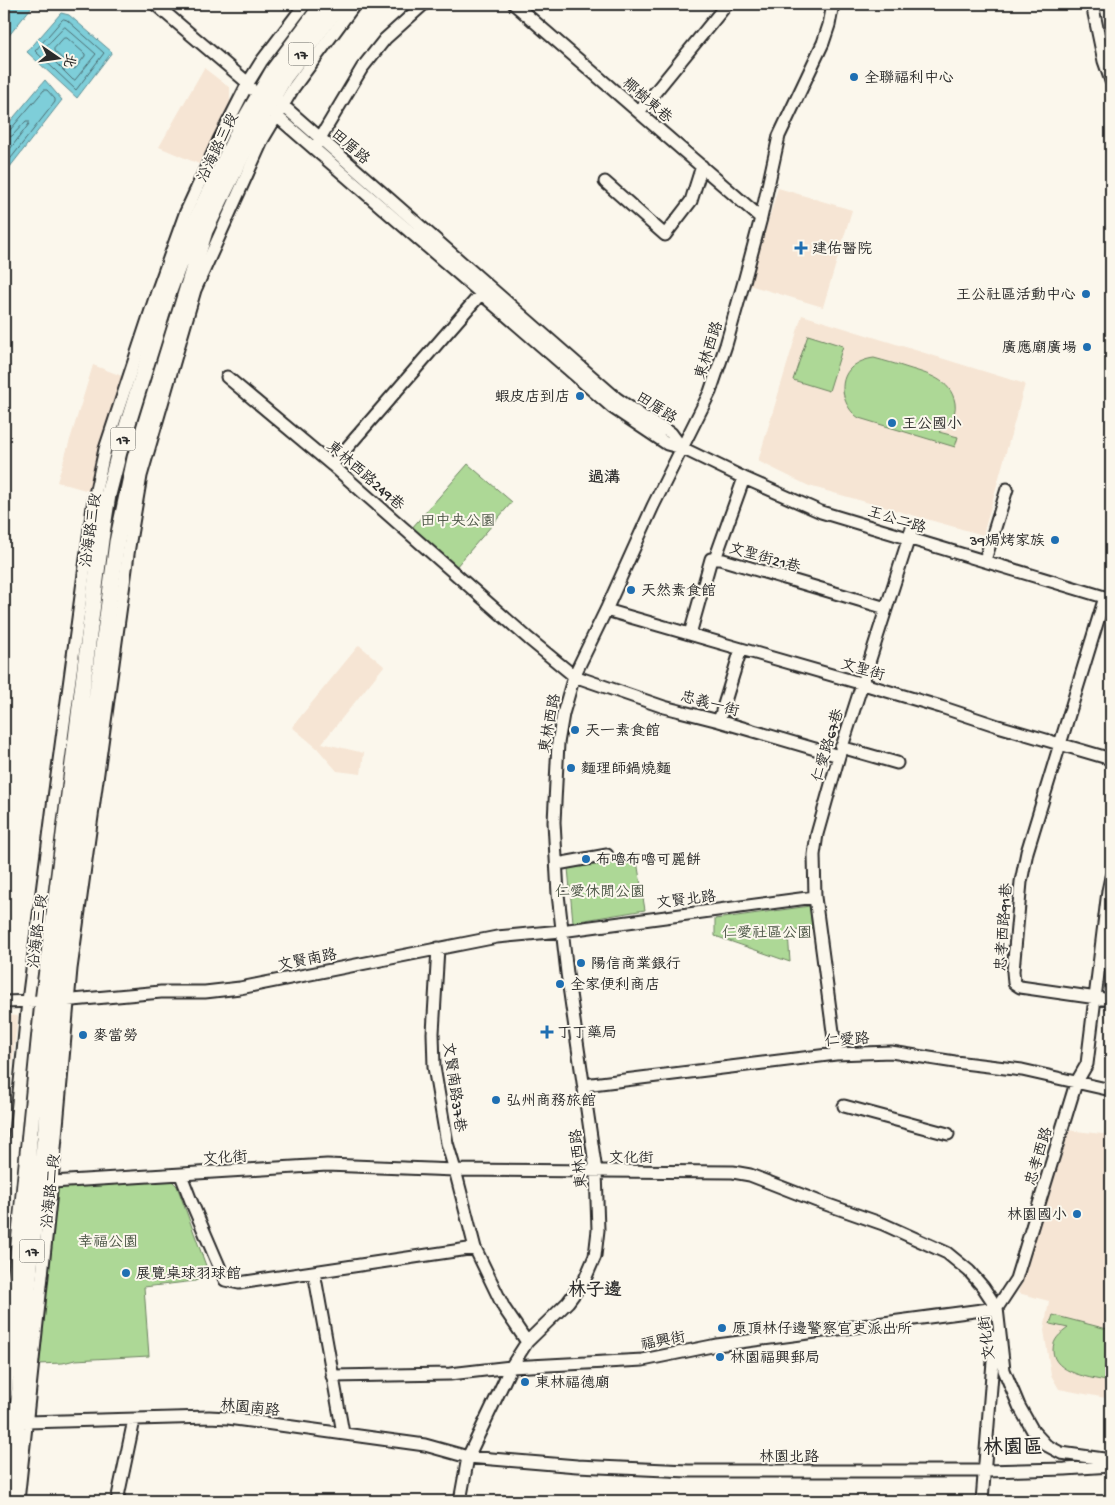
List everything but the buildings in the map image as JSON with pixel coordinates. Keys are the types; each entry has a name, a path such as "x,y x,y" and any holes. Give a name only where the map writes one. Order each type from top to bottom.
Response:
{"main road":[{"name":"17","path":"270,102 273,71 323,4"},
{"name":"17","path":"270,102 284,78 340,4"},
{"name":"沿海路三段","path":"74,801 95,540 108,495 109,465 163,292 240,128 270,102"},
{"name":"沿海路三段","path":"49,1001 74,801 116,551 126,527 137,471 140,440 205,232 270,102"},
{"name":"沿海路二段","path":"8,1501 38,1184 49,1001"},
{"name":"沿海路二段","path":"4,1394 38,1184"}],"street":[{"name":"田厝路","path":"155,4 484,290 616,398 645,418 672,432 682,448"},
{"name":"沿海路三段","path":"163,292 185,214 219,140 261,62 304,4"},
{"path":"270,102 294,87 355,4"},
{"path":"317,143 362,68 385,39 424,4"},
{"name":"椰樹東巷","path":"514,4 761,218"},
{"path":"638,112 727,4"},
{"name":"東林西路","path":"460,1501 468,1457 512,1367 527,1342 568,1302 585,1279 595,1256 598,1230 596,1171 561,931 556,864 554,822 558,743 563,714 574,676 653,506 710,392 726,345 761,218 779,136 823,43 833,4"},
{"path":"1092,4 1104,60 1111,80"},
{"path":"605,182 665,235 691,201 702,166"},
{"path":"332,465 484,290"},
{"name":"東林西路249巷","path":"227,377 332,465 529,639 574,676"},
{"name":"王公二路","path":"682,448 744,478 822,512 910,533 984,560 1108,598"},
{"path":"109,465 137,471"},
{"path":"715,559 744,478"},
{"path":"984,560 1007,489"},
{"name":"仁愛路67巷","path":"836,1054 815,897 814,855 817,834 840,751 910,533"},
{"name":"文聖街21巷","path":"690,634 711,559 720,559 886,608"},
{"path":"1061,744 1108,598"},
{"name":"文聖街","path":"606,610 862,683 1111,759"},
{"path":"719,721 741,649"},
{"name":"忠義一街","path":"574,676 664,707 896,763"},
{"name":"忠孝西路91巷","path":"1061,744 1028,852 1021,882 1013,971 1014,983 1020,986 1095,998"},
{"name":"沿海路三段","path":"49,1001 71,969 74,801"},
{"path":"556,864 607,855"},
{"name":"忠孝西路","path":"982,1501 998,1308 1016,1279 1076,1083 1087,1064 1111,877"},
{"name":"文賢北路","path":"561,931 815,897"},
{"name":"文賢南路","path":"4,1002 49,1001 161,992 205,992 240,988 497,937 561,931"},
{"name":"文賢南路37巷","path":"438,948 432,1033 434,1067 447,1143 475,1248 504,1308 527,1342"},
{"path":"1095,998 1111,1000"},
{"path":"4,1246 9,1189 49,1001"},
{"name":"沿海路二段","path":"38,1184 49,1001"},
{"name":"仁愛路","path":"584,1085 836,1054 891,1052 1022,1070 1111,1090"},
{"path":"844,1106 948,1134"},
{"name":"文化街","path":"9,1189 38,1184 327,1165 455,1170 733,1172 750,1175 816,1201 883,1224 947,1253 969,1270 998,1308 1004,1370 1019,1406 1033,1431 1046,1445 1061,1453 1111,1460"},
{"path":"181,1175 225,1280 239,1284 475,1248"},
{"path":"314,1272 343,1433"},
{"name":"福興街","path":"332,1376 450,1374 512,1367 643,1360 717,1345 998,1308"},
{"name":"林園南路","path":"16,1422 228,1418 425,1444 468,1457"},
{"path":"117,1501 134,1420"},
{"name":"沿海路二段","path":"16,1422 18,1501"},
{"name":"林園北路","path":"468,1457 577,1466 688,1471 984,1471 1111,1466"}],"shaded area":[{"path":"204,68 230,88 230,104 199,164 159,147"},
{"name":"建佑醫院","path":"778,188 852,210 823,307 749,285"},
{"name":"王公國小","path":"802,315 1025,384 983,535 809,486 758,461"},
{"path":"93,365 122,376 89,491 57,482"},
{"path":"359,645 384,666 322,743 364,753 361,774 337,771 317,748 292,727"},
{"path":"4,1015 18,1016 9,1090 4,1090"},
{"name":"林園國小","path":"1067,1130 1111,1135 1111,1399 1059,1389 1051,1375 1044,1330 1049,1301 1018,1293"}],"green space":[{"path":"808,335 843,346 829,391 793,380"},
{"path":"874,358 930,375 949,388 955,403 955,412 949,423 939,432 958,437 955,447 859,418 853,414 844,394 844,379 854,365"},
{"name":"田中央公園","path":"468,464 512,502 455,568 411,529"},
{"name":"仁愛休閒公園","path":"637,861 645,910 573,922 568,868"},
{"name":"仁愛社區公園","path":"810,906 812,928 788,932 790,962 715,936 715,919"},
{"name":"幸福公園","path":"171,1180 177,1186 209,1274 195,1281 144,1287 149,1356 37,1364 56,1188 59,1185"},
{"path":"1053,1315 1111,1330 1111,1382 1075,1374 1060,1365 1055,1358 1053,1346 1062,1332 1068,1328 1050,1324"}],"water":[{"path":"4,4 34,4 7,38 4,35"},
{"path":"61,13 69,15 112,52 77,98 27,52"},
{"path":"45,80 62,100 6,172 4,172 4,129"}],"place":[{"name":"全聯福利中心","path":"854,77"},
{"name":"建佑醫院","path":"801,248"},
{"name":"王公社區活動中心","path":"1086,294"},
{"name":"廣應廟廣場","path":"1087,347"},
{"name":"蝦皮店到店","path":"580,396"},
{"name":"王公國小","path":"892,423"},
{"name":"39焗烤家族","path":"1055,540"},
{"name":"天然素食館","path":"631,590"},
{"name":"天一素食館","path":"575,730"},
{"name":"麵理師鍋燒麵","path":"571,768"},
{"name":"布嚕布嚕可麗餅","path":"586,859"},
{"name":"陽信商業銀行","path":"581,963"},
{"name":"全家便利商店","path":"560,984"},
{"name":"丁丁藥局","path":"547,1032"},
{"name":"麥當勞","path":"83,1035"},
{"name":"弘州商務旅館","path":"496,1100"},
{"name":"林園國小","path":"1077,1214"},
{"name":"展覽桌球羽球館","path":"126,1273"},
{"name":"原頂林仔邊警察官吏派出所","path":"722,1328"},
{"name":"林園福興郵局","path":"720,1357"},
{"name":"東林福德廟","path":"525,1382"}],"district":[{"name":"過溝","path":"604,476"},
{"name":"林子邊","path":"595,1289"},
{"name":"林園區","path":"1013,1446"}]}
